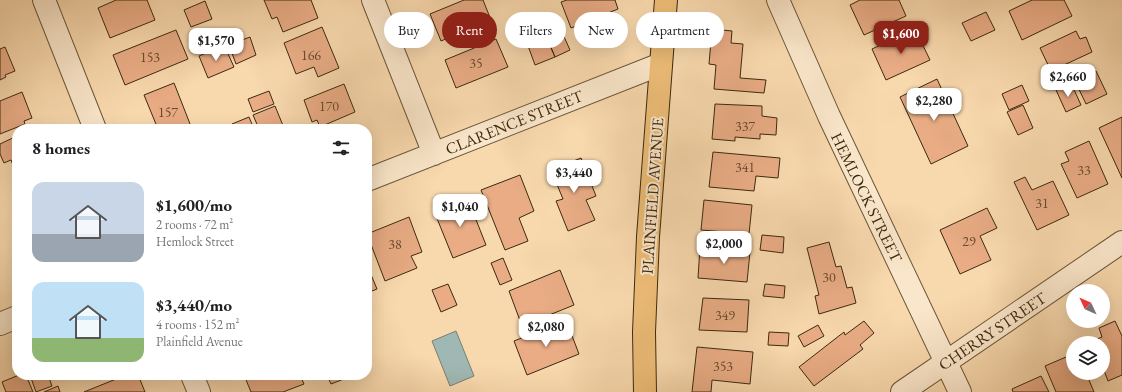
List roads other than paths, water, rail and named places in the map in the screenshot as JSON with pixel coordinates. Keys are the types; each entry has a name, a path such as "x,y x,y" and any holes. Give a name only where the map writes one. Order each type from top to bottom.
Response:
{"main road":[{"name":"PLAINFIELD AVENUE","path":"645,392 646,284 666,0"}],"street":[{"path":"44,0 93,124"},
{"path":"373,0 434,154"},
{"name":"HEMLOCK STREET","path":"778,0 829,116 960,392"},
{"name":"CLARENCE STREET","path":"372,178 661,64"},
{"name":"CHERRY STREET","path":"902,392 1122,242"},
{"path":"0,324 12,319"},
{"path":"194,380 199,392"}],"water":[{"path":"456,331 474,376 450,386 432,341"}]}
